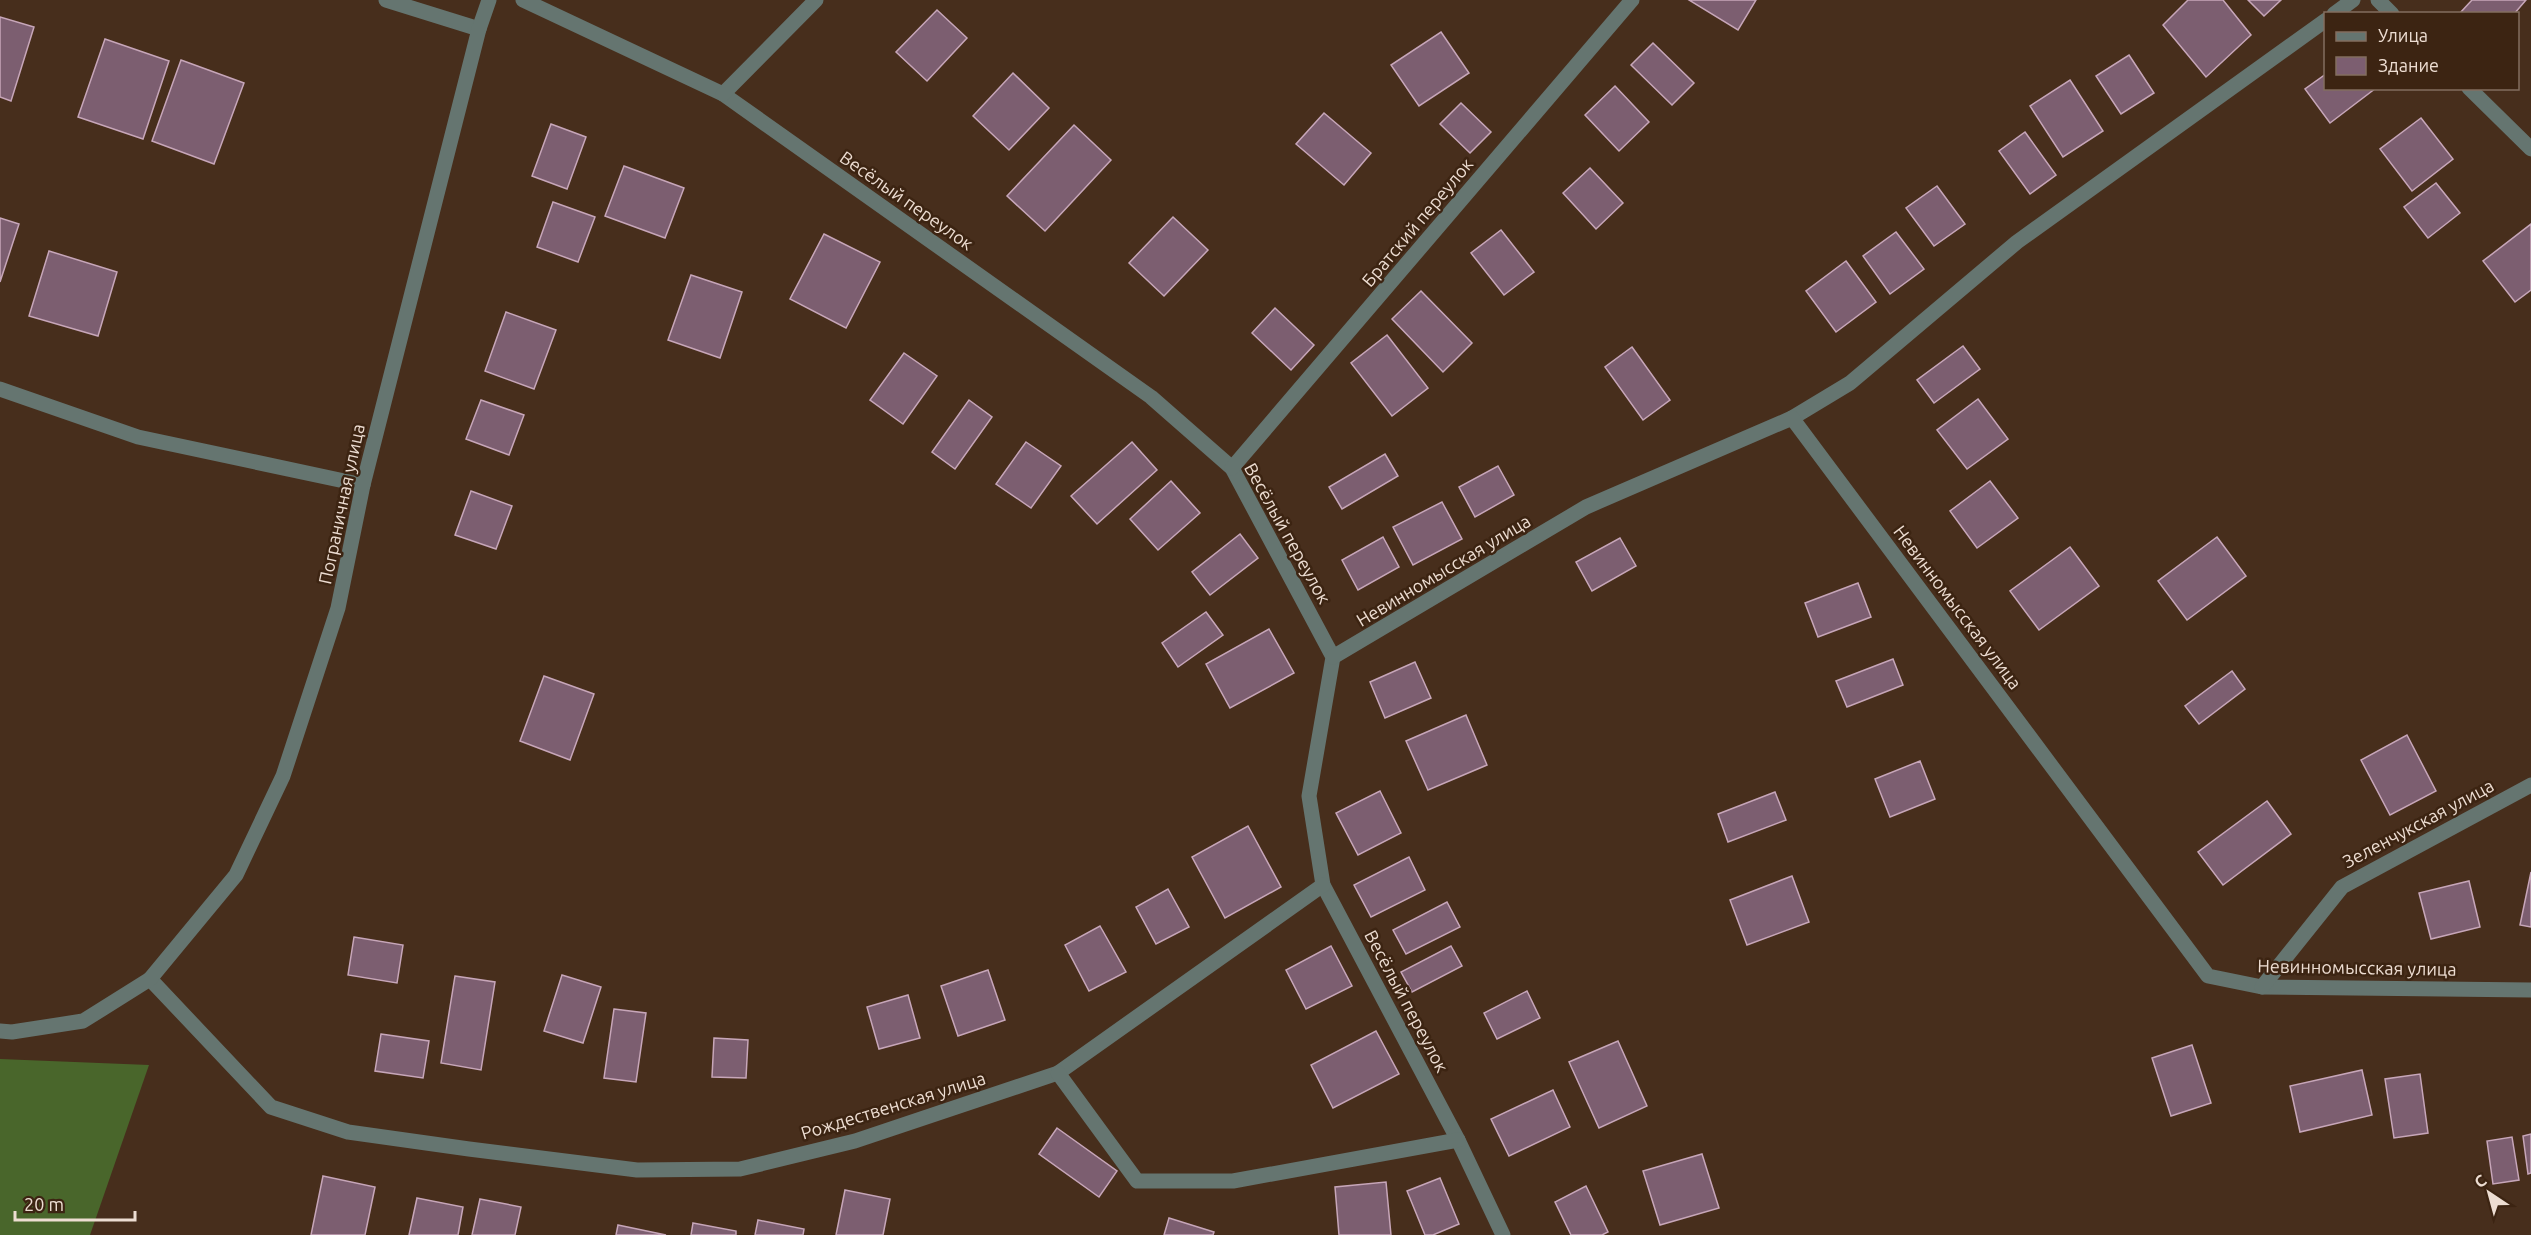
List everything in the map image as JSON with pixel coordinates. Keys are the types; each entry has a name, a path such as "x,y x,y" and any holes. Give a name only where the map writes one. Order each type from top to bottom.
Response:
{"street":[{"path":"386,0 479,29"},
{"name":"Пограничная улица","path":"0,1031 12,1032 83,1021 150,979 236,875 283,776 338,608 363,485 479,29 489,0"},
{"name":"Весёлый переулок","path":"524,0 723,94 1151,397 1232,468 1333,657 1309,796 1323,885 1458,1140 1503,1235"},
{"path":"723,94 816,0"},
{"name":"Братский переулок","path":"1232,468 1632,0"},
{"path":"2337,12 2353,0"},
{"path":"2378,0 2390,12"},
{"path":"1792,418 1850,383 2017,242 2324,21"},
{"path":"2471,90 2531,148"},
{"path":"0,389 138,437 363,485"},
{"name":"Невинномысская улица","path":"1333,657 1587,507 1792,418 2208,975 2262,987 2531,990"},
{"name":"Зеленчукская улица","path":"2262,987 2342,887 2531,785"},
{"name":"Рождественская улица","path":"150,979 272,1107 348,1132 637,1170 740,1169 855,1141 1058,1073 1323,885"},
{"path":"1058,1073 1137,1181 1233,1181 1458,1140"}],"green space":[{"path":"0,1059 149,1065 90,1235 0,1235"}],"building":[{"path":"1689,0 1756,0 1738,30"},
{"path":"2188,0 2223,0 2251,35 2206,77 2163,25"},
{"path":"2248,0 2281,0 2264,16"},
{"path":"2472,0 2526,0 2516,12 2461,12"},
{"path":"937,10 967,38 927,81 896,52"},
{"path":"0,17 34,27 11,101 0,97"},
{"path":"1441,32 1469,73 1419,106 1391,65"},
{"path":"105,39 169,61 143,139 78,117"},
{"path":"1653,43 1694,83 1672,105 1631,65"},
{"path":"2129,55 2154,93 2121,114 2096,76"},
{"path":"181,60 244,83 214,164 152,141"},
{"path":"1013,73 1049,108 1009,150 973,116"},
{"path":"2324,75 2324,90 2373,90 2330,123 2305,89"},
{"path":"2070,80 2103,131 2063,157 2030,106"},
{"path":"1615,86 1649,122 1619,151 1585,115"},
{"path":"1461,103 1491,132 1470,153 1440,124"},
{"path":"1324,113 1371,153 1344,185 1296,144"},
{"path":"2421,118 2453,159 2412,191 2380,149"},
{"path":"551,124 586,137 567,189 532,176"},
{"path":"1074,125 1111,160 1045,231 1007,196"},
{"path":"2025,132 2056,175 2030,194 1999,151"},
{"path":"624,166 684,188 665,238 605,216"},
{"path":"1590,168 1623,203 1596,229 1563,193"},
{"path":"2436,183 2460,213 2428,238 2404,207"},
{"path":"1937,186 1965,224 1934,246 1906,208"},
{"path":"553,202 595,217 578,262 537,247"},
{"path":"1173,217 1208,250 1164,296 1129,263"},
{"path":"0,218 19,224 0,282"},
{"path":"2531,224 2531,290 2515,302 2483,261"},
{"path":"1501,230 1534,272 1504,295 1471,253"},
{"path":"1896,232 1924,269 1890,294 1863,256"},
{"path":"824,234 880,262 846,328 790,299"},
{"path":"49,251 117,272 98,336 29,316"},
{"path":"1846,261 1876,302 1836,332 1806,291"},
{"path":"691,275 742,292 720,358 668,340"},
{"path":"1421,291 1472,343 1443,372 1392,319"},
{"path":"1275,308 1314,345 1291,370 1252,333"},
{"path":"506,312 556,330 534,389 485,371"},
{"path":"1387,335 1428,388 1392,416 1351,363"},
{"path":"1963,346 1980,369 1934,403 1917,380"},
{"path":"1632,347 1670,400 1643,420 1605,367"},
{"path":"904,353 937,376 903,424 870,400"},
{"path":"1978,399 2008,439 1967,469 1937,430"},
{"path":"481,400 524,415 509,455 466,439"},
{"path":"969,400 992,417 955,469 932,452"},
{"path":"1026,442 1061,466 1031,508 996,484"},
{"path":"1132,442 1157,470 1097,524 1071,496"},
{"path":"1385,454 1398,476 1342,509 1329,487"},
{"path":"1498,466 1514,495 1475,517 1459,487"},
{"path":"1171,481 1200,513 1158,550 1130,519"},
{"path":"1990,481 2018,518 1977,548 1950,511"},
{"path":"471,491 512,506 496,549 455,535"},
{"path":"1442,502 1462,539 1413,565 1393,527"},
{"path":"1240,534 1258,558 1210,595 1192,572"},
{"path":"1383,537 1399,567 1358,590 1342,560"},
{"path":"2217,537 2246,576 2187,620 2158,581"},
{"path":"1620,538 1636,566 1592,591 1576,562"},
{"path":"2070,547 2099,586 2039,630 2010,591"},
{"path":"1858,583 1871,617 1818,637 1805,603"},
{"path":"1206,612 1223,635 1178,667 1162,643"},
{"path":"1269,629 1294,673 1230,708 1206,664"},
{"path":"1893,659 1903,685 1847,707 1836,681"},
{"path":"1415,662 1431,698 1385,718 1370,682"},
{"path":"2232,671 2245,689 2199,724 2185,706"},
{"path":"544,676 594,694 570,760 520,741"},
{"path":"1466,715 1487,765 1428,790 1406,741"},
{"path":"2407,735 2436,791 2390,815 2361,760"},
{"path":"1920,761 1935,799 1890,817 1875,779"},
{"path":"1380,791 1401,833 1358,855 1336,813"},
{"path":"1775,792 1786,820 1728,842 1718,814"},
{"path":"2267,801 2291,834 2223,885 2198,852"},
{"path":"1248,826 1281,887 1225,918 1192,857"},
{"path":"1409,857 1425,890 1371,917 1354,885"},
{"path":"2531,872 2531,927 2520,925"},
{"path":"1792,876 1809,922 1747,945 1730,900"},
{"path":"2469,881 2480,927 2431,939 2419,893"},
{"path":"1168,889 1189,927 1156,944 1136,907"},
{"path":"1447,902 1460,927 1406,954 1393,930"},
{"path":"1100,926 1126,972 1089,991 1065,945"},
{"path":"354,937 403,945 397,983 348,975"},
{"path":"1331,946 1352,986 1306,1009 1286,970"},
{"path":"1451,946 1462,966 1412,992 1401,972"},
{"path":"988,970 1005,1020 958,1036 941,986"},
{"path":"562,975 601,987 583,1043 544,1031"},
{"path":"455,976 495,982 481,1070 441,1063"},
{"path":"1527,991 1540,1018 1497,1039 1484,1013"},
{"path":"908,995 920,1038 879,1049 867,1007"},
{"path":"614,1009 646,1013 636,1082 604,1078"},
{"path":"1376,1031 1399,1074 1333,1108 1311,1065"},
{"path":"381,1034 429,1041 423,1078 375,1071"},
{"path":"714,1038 748,1040 746,1078 712,1077"},
{"path":"1618,1041 1647,1106 1599,1128 1569,1062"},
{"path":"2192,1045 2211,1103 2171,1116 2152,1058"},
{"path":"2362,1070 2372,1115 2300,1132 2290,1086"},
{"path":"2420,1074 2428,1133 2394,1138 2385,1079"},
{"path":"1553,1090 1570,1127 1509,1156 1491,1119"},
{"path":"1057,1128 1117,1171 1099,1197 1039,1154"},
{"path":"2531,1134 2531,1173 2528,1174 2523,1136"},
{"path":"2512,1137 2519,1180 2493,1184 2487,1141"},
{"path":"1702,1154 1719,1208 1660,1225 1643,1171"},
{"path":"323,1176 375,1187 365,1235 311,1235"},
{"path":"1440,1178 1459,1224 1433,1235 1425,1235 1407,1191"},
{"path":"1386,1182 1391,1235 1339,1235 1335,1187"},
{"path":"1586,1186 1608,1232 1602,1235 1571,1235 1555,1202"},
{"path":"845,1190 890,1199 883,1235 836,1235"},
{"path":"417,1198 463,1207 458,1235 409,1235"},
{"path":"480,1199 521,1207 515,1235 472,1235"},
{"path":"1169,1218 1214,1232 1213,1235 1164,1235"},
{"path":"758,1220 804,1229 803,1235 755,1235"},
{"path":"693,1223 736,1231 736,1235 691,1235"},
{"path":"618,1225 666,1235 616,1235"}]}
